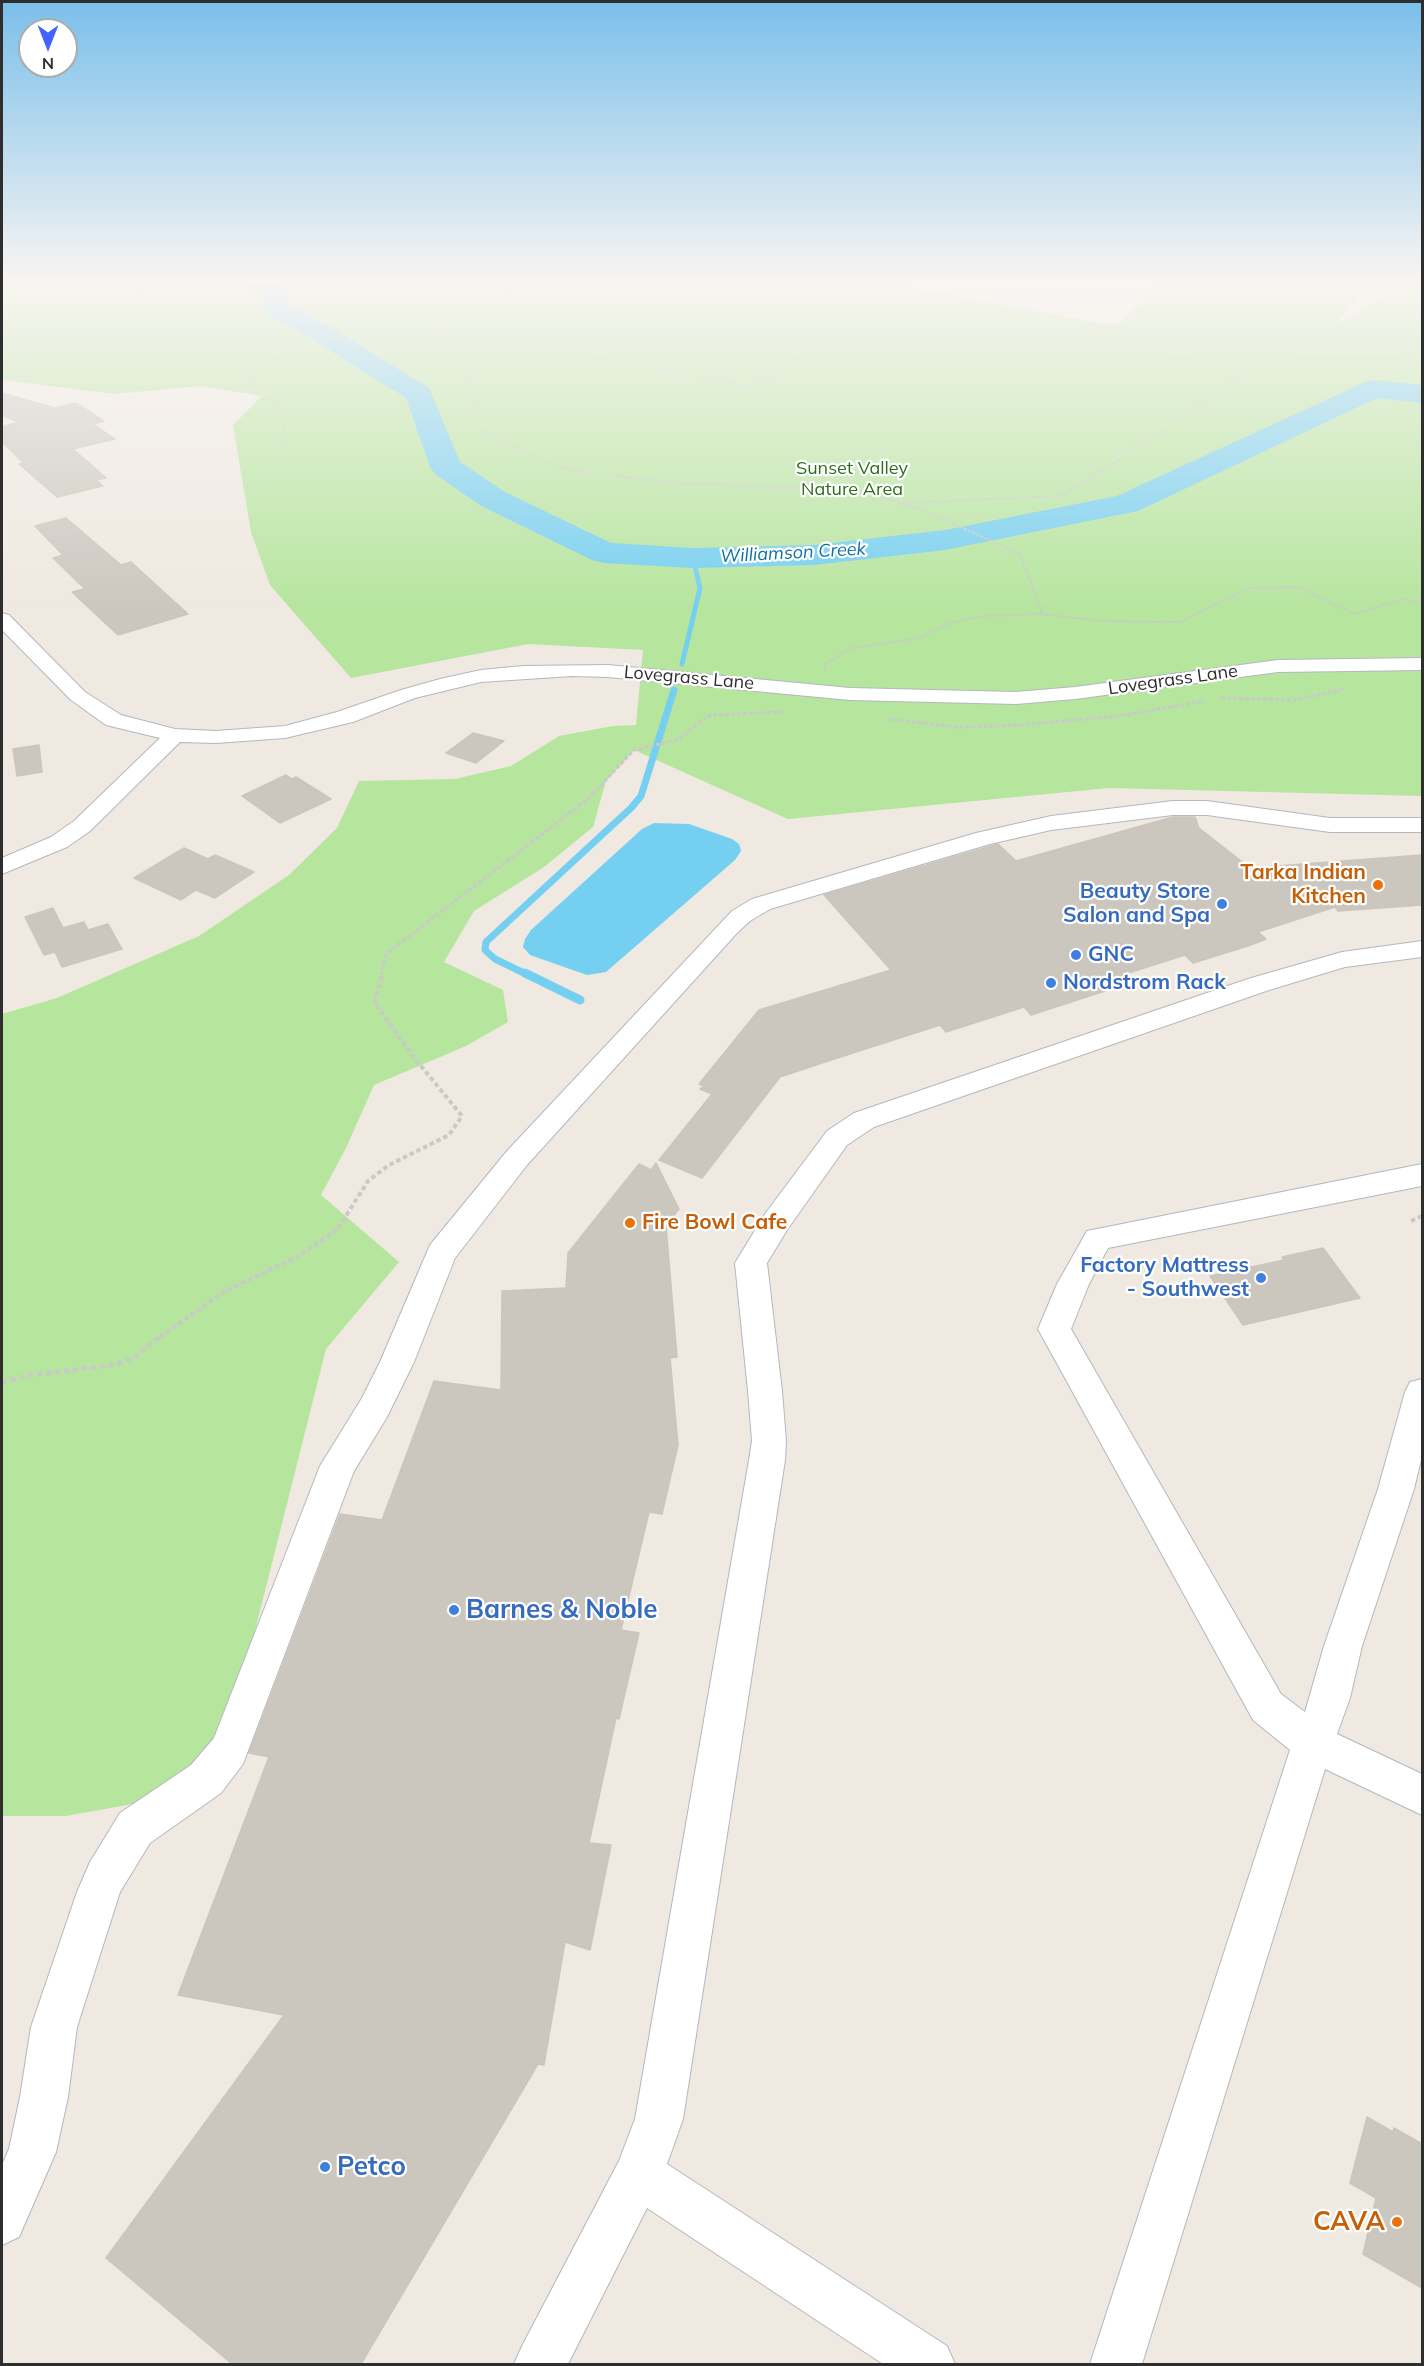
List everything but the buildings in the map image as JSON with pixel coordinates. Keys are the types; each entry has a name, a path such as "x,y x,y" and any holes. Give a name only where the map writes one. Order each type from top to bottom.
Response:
{"street":[{"name":"Lovegrass Lane","path":"2,620 78,696 114,720 175,735 239,736 285,732 345,717 408,694 447,683 481,676 523,672 608,671 850,694 1016,698 1075,693 1278,666 1422,664"},
{"path":"2,867 59,842 82,826 175,735"},
{"path":"2,2220 32,2152 44,2097 54,2027 92,1907 105,1877 135,1828 206,1779 230,1750 338,1466 375,1407 441,1253 517,1158 728,928 741,916 761,904 984,838 1051,823 1173,808 1207,808 1329,825 1422,825"},
{"path":"540,2364 639,2174 660,2119 768,1460 769,1441 765,1391 751,1263 776,1222 837,1138 864,1120 1260,984 1342,960 1422,949"},
{"path":"1422,1175 1098,1239 1073,1284 1054,1329 1267,1707 1313,1743 1422,1795"},
{"path":"1116,2364 1313,1743 1330,1698 1343,1646 1396,1489 1422,1392"},
{"path":"639,2174 929,2364"}],"path":[{"path":"245,389 279,402 283,410 285,456"},
{"path":"471,389 477,428 500,442 537,459 572,471 678,483 862,491 923,510 1020,554 1042,614"},
{"path":"902,504 1061,496 1140,447 1221,389"},
{"path":"827,663 851,648 916,639 952,622 985,616 1042,614 1103,621 1179,622 1250,588 1298,587 1354,614 1404,599 1422,603"},
{"path":"2,1382 32,1375 113,1365 134,1358 171,1327 225,1291 295,1258 337,1230 368,1181 389,1165 449,1135 462,1116 412,1055 375,1003 386,954 588,799 634,750 677,740 710,715 809,711 815,689"},
{"path":"1411,1221 1422,1216"}],"green space":[{"path":"77,389 164,389 114,394"},
{"name":"Sunset Valley Nature Area","path":"222,389 1422,389 1422,796 1109,788 788,819 634,750 606,781 593,827 544,867 474,911 444,962 503,990 508,1022 466,1046 374,1085 346,1148 321,1195 399,1262 326,1349 215,1789 66,1816 2,1816 2,1014 57,998 199,936 289,875 337,828 359,781 455,779 511,766 559,736 613,726 636,725 643,650 528,644 351,678 270,585 251,532 233,425 262,396"}],"water":[{"path":"654,823 689,824 732,839 739,844 741,851 735,860 606,972 587,975 530,955 523,947 531,930 642,829"}],"waterway":[{"name":"Williamson Creek","path":"412,389 419,394 446,467 493,499 604,553 693,558 814,555 945,540 1126,504 1372,389"},
{"name":"Williamson Creek","path":"1377,389 1422,394"},
{"path":"682,664 700,588 693,558"},
{"path":"528,975 495,959 485,950 486,942 631,808 641,796 674,690"},
{"path":"525,973 580,1000"}],"place":[{"name":"Tarka Indian Kitchen","path":"1378,885"},
{"name":"Beauty Store Salon and Spa","path":"1222,904"},
{"name":"GNC","path":"1076,955"},
{"name":"Nordstrom Rack","path":"1051,983"},
{"name":"Fire Bowl Cafe","path":"630,1223"},
{"name":"Factory Mattress - Southwest","path":"1261,1278"},
{"name":"Barnes & Noble","path":"454,1610"},
{"name":"Petco","path":"325,2167"},
{"name":"CAVA","path":"1397,2222"}]}
